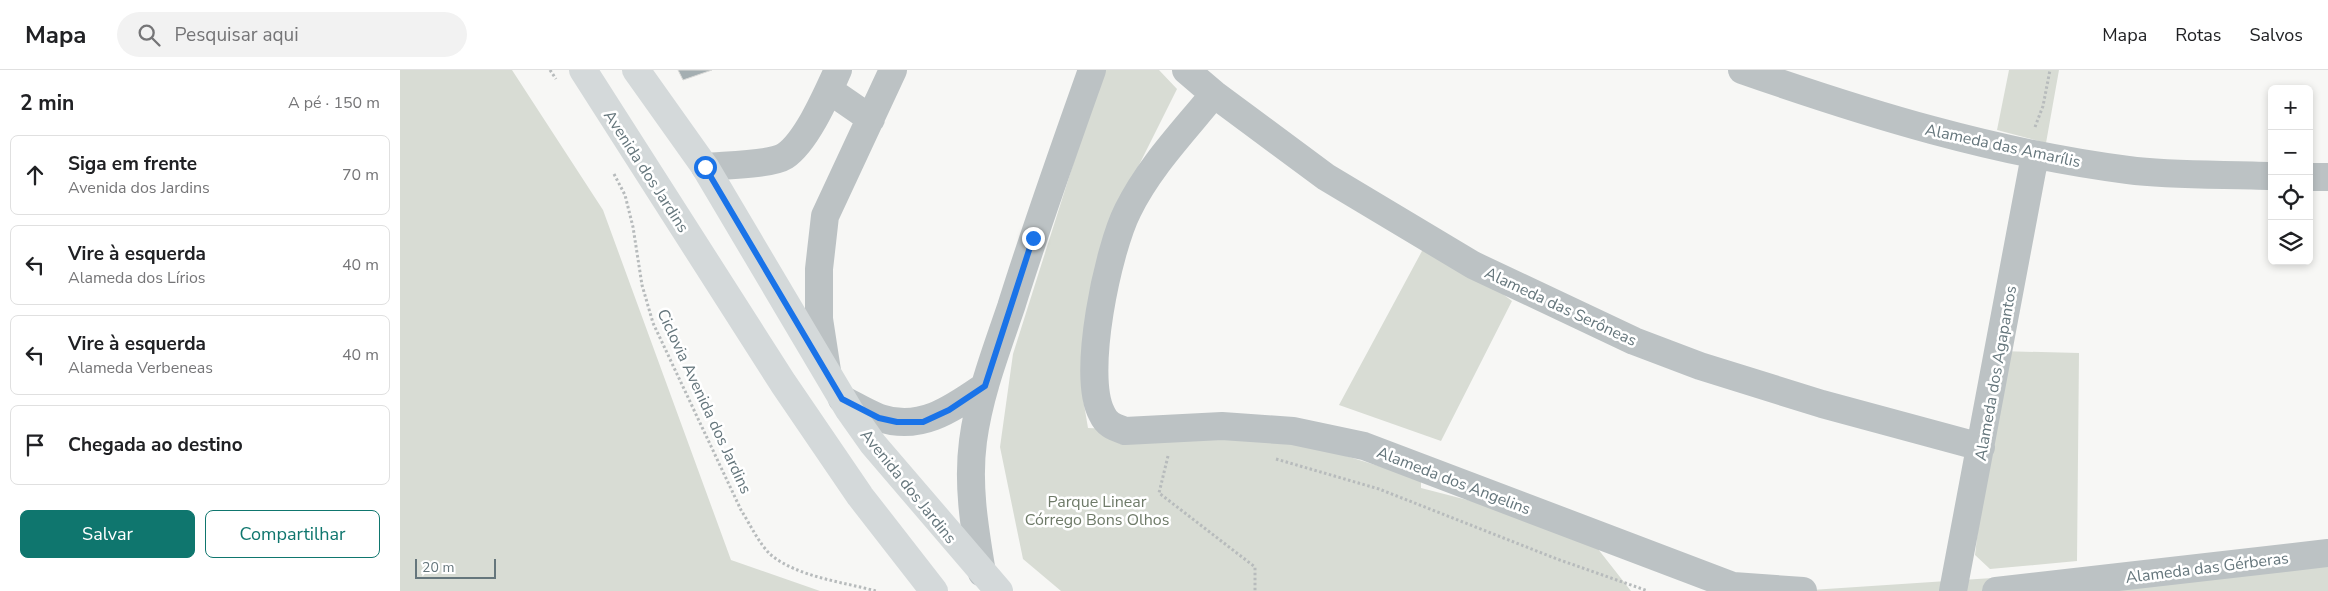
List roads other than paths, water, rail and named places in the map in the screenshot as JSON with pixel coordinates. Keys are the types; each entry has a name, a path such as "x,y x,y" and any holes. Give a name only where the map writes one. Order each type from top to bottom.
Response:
{"main road":[{"name":"Avenida dos Jardins","path":"583,70 783,383 860,496 934,591"},
{"name":"Avenida dos Jardins","path":"636,70 705,167 842,399 873,444 990,582"}],"street":[{"path":"827,372 819,319 819,269 825,216 893,70"},
{"path":"990,582 973,516 970,476 973,441 985,386 1033,238 1092,70"},
{"name":"Alameda das Serôneas","path":"1186,70 1214,94 1326,177 1473,265 1634,341 1700,366 1822,404 1981,447"},
{"name":"Alameda das Amarílis","path":"1742,70 1853,108 1978,143 2033,142 2129,171 2268,176"},
{"path":"705,167 761,162 785,156 802,137 833,80 871,119"},
{"name":"Alameda dos Angelins","path":"1214,94 1149,174 1127,210 1112,250 1104,288 1095,373 1096,398 1101,414 1110,426 1125,431 1222,426 1293,431 1364,446 1733,586 1802,591"},
{"name":"Alameda dos Agapantos","path":"1953,591 1981,447 2033,142"},
{"path":"2313,177 2328,177"},
{"path":"842,399 879,418 897,422 923,422 949,410 985,386"},
{"name":"Alameda das Gérberas","path":"1996,591 2328,553"}],"park label":[{"name":"Parque Linear Córrego Bons Olhos","path":"1097,510"}]}
